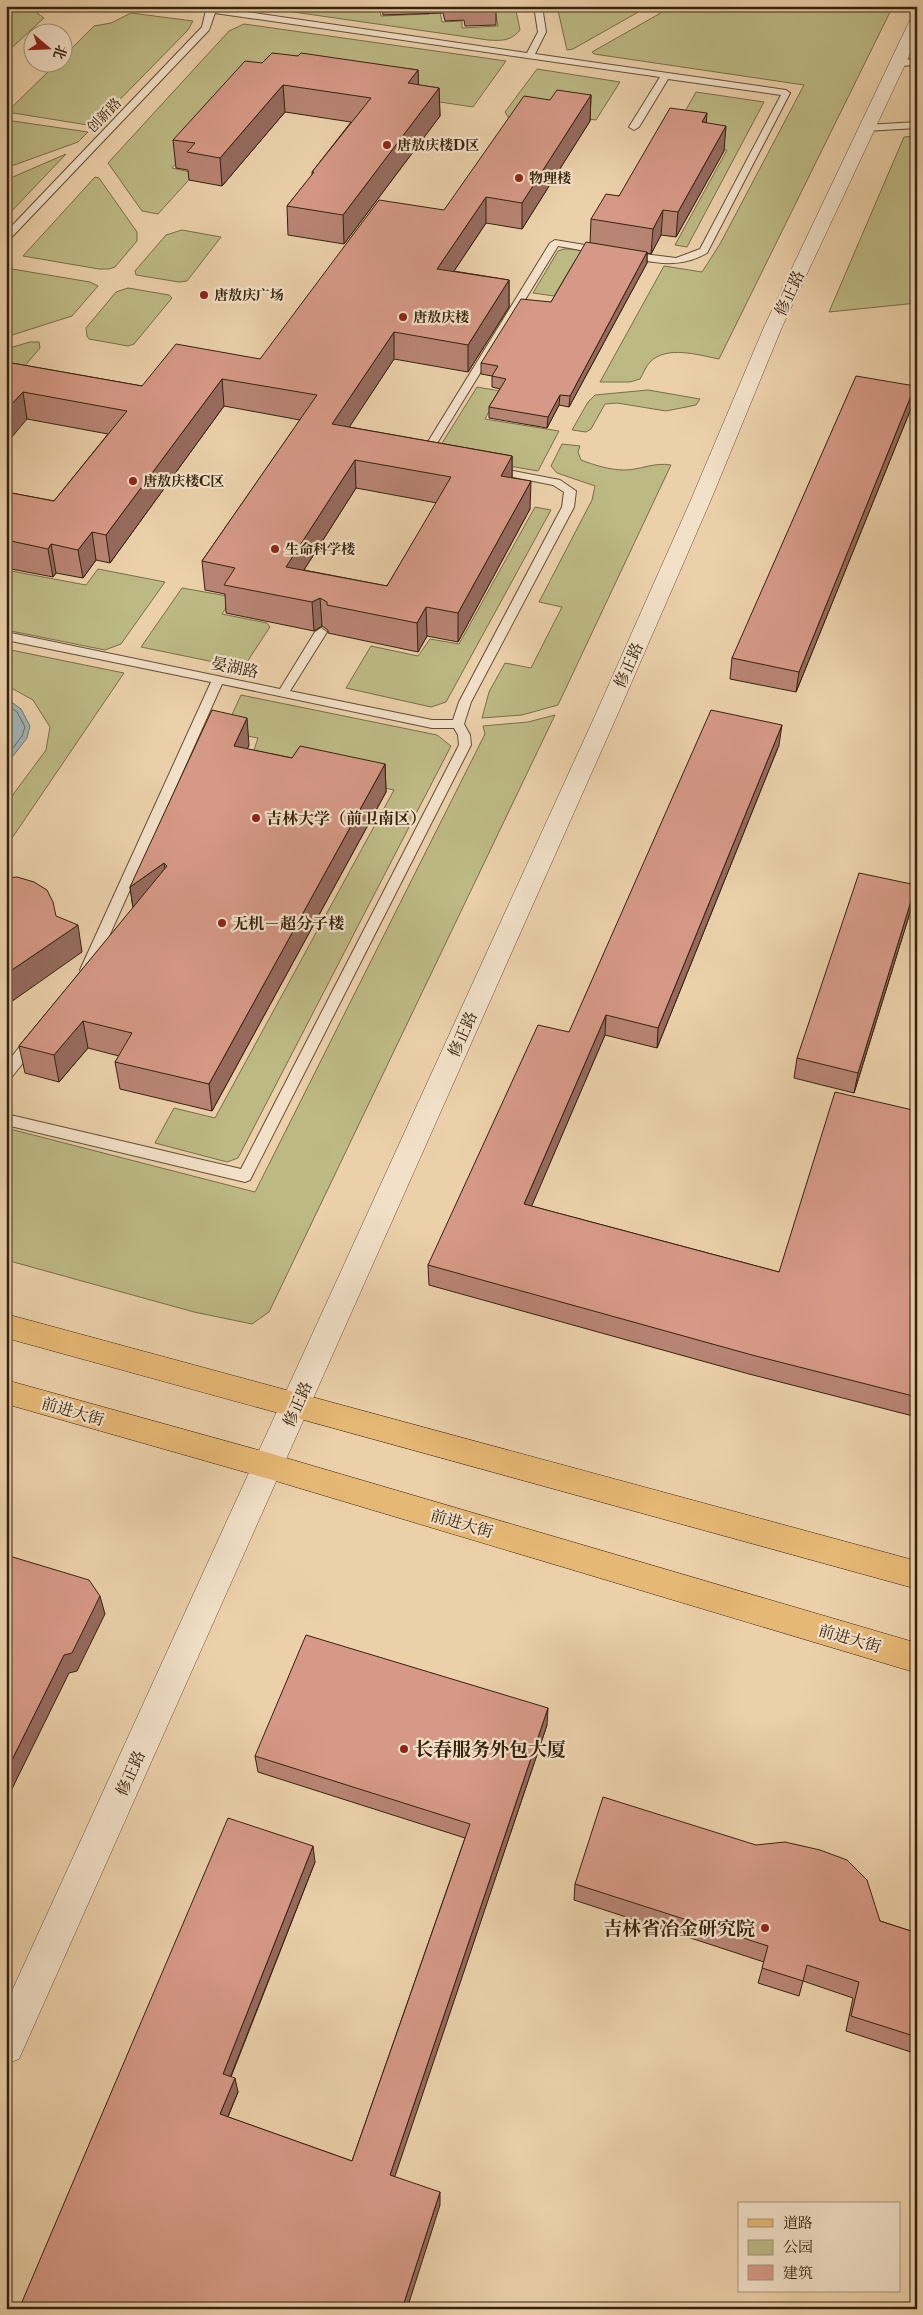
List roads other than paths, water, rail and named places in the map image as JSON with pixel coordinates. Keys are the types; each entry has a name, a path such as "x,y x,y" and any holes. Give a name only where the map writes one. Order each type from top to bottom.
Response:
{"main road":[{"path":"6,1326 917,1575"},
{"name":"前进大街","path":"6,1392 269,1466 917,1658"}],"street":[{"name":"修正路","path":"6,2046 605,718 696,511 773,328 866,128 907,62 917,22"}],"lane":[{"path":"530,56 540,41 544,30 538,6"},
{"path":"211,8 786,93 704,251 691,259 672,262 555,243 422,458 431,459"},
{"name":"创新路","path":"6,238 206,28 211,8"},
{"path":"634,128 666,75"},
{"path":"866,128 917,125"},
{"path":"6,1119 245,1176 465,744 464,735 458,724 465,702 568,507 570,491 556,482 479,468"},
{"path":"283,693 321,632"},
{"name":"晏湖路","path":"6,636 432,724 458,724"},
{"path":"82,980 218,680"},
{"path":"6,1074 41,1030"}],"water":[{"path":"6,698 21,709 30,726 27,738 6,765"}],"place":[{"name":"唐敖庆楼D区","path":"387,145"},
{"name":"物理楼","path":"519,178"},
{"name":"唐敖庆广场","path":"204,295"},
{"name":"唐敖庆楼","path":"403,317"},
{"name":"唐敖庆楼C区","path":"133,481"},
{"name":"生命科学楼","path":"275,549"},
{"name":"吉林大学（前卫南区）","path":"256,818"},
{"name":"无机－超分子楼","path":"222,923"},
{"name":"长春服务外包大厦","path":"404,1749"},
{"name":"吉林省冶金研究院","path":"765,1928"}]}
